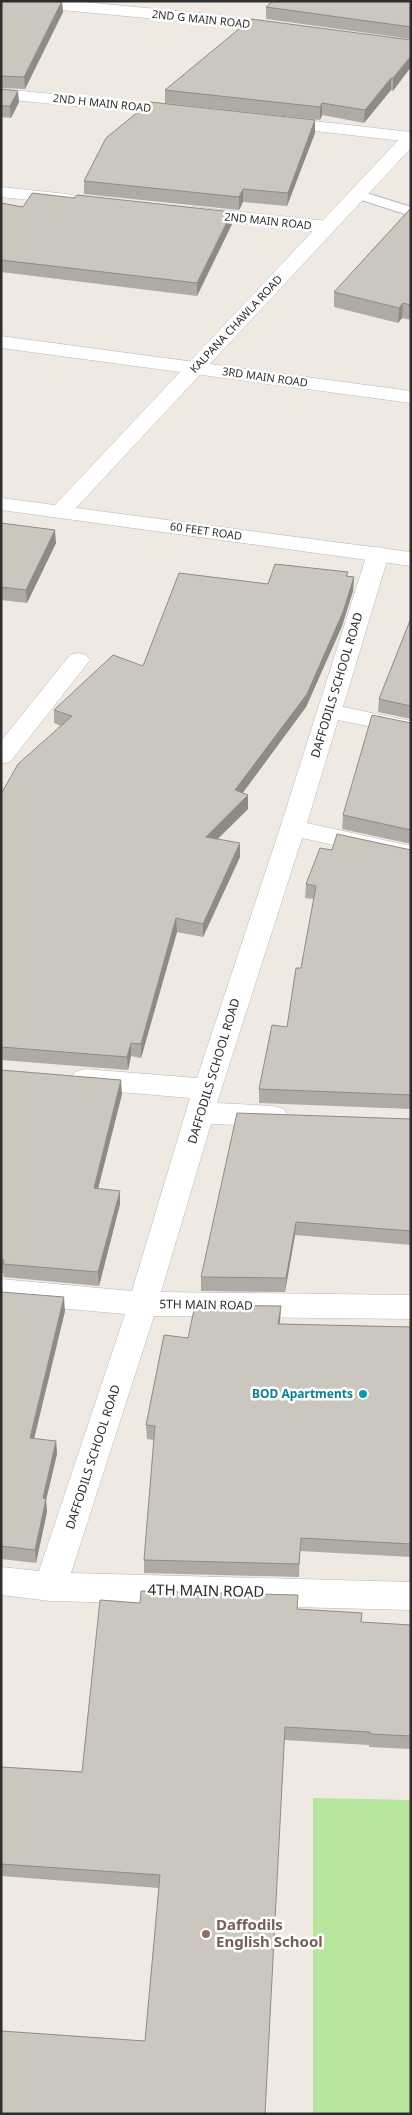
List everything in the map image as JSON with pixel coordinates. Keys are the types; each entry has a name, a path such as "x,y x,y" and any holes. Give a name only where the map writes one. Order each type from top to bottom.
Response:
{"street":[{"name":"2ND G MAIN ROAD","path":"20,1 209,19 296,31"},
{"path":"209,19 222,7"},
{"name":"2ND H MAIN ROAD","path":"1,94 90,101 197,113"},
{"path":"265,121 411,137"},
{"name":"KALPANA CHAWLA ROAD","path":"61,511 411,137"},
{"path":"1,192 80,200"},
{"name":"2ND MAIN ROAD","path":"179,211 327,227"},
{"name":"3RD MAIN ROAD","path":"1,342 411,397"},
{"name":"60 FEET ROAD","path":"1,504 411,559"},
{"name":"DAFFODILS SCHOOL ROAD","path":"50,1587 143,1304 204,1101 293,828 378,554"},
{"path":"1,757 78,660"},
{"path":"329,710 411,728"},
{"path":"293,828 411,854"},
{"path":"60,1077 301,1117"},
{"name":"5TH MAIN ROAD","path":"1,1291 143,1304 411,1307"},
{"name":"4TH MAIN ROAD","path":"1,1581 50,1587 411,1596"}],"lane":[{"path":"357,194 411,212"}],"green space":[{"path":"313,1798 411,1800 411,2114 313,2114"}],"building":[{"path":"1,1 62,1 24,77 1,76"},
{"path":"273,1 411,1 411,27 266,7"},
{"path":"251,19 411,40 411,56 365,110 322,103 320,107 165,90"},
{"path":"1,89 18,91 10,106 1,106"},
{"path":"150,102 315,120 288,193 243,189 239,197 84,181 106,138"},
{"path":"32,193 75,198 77,195 232,212 197,283 1,260 1,203 23,207"},
{"path":"411,208 411,305 403,303 399,308 334,292"},
{"path":"1,523 55,530 26,590 1,587"},
{"path":"275,564 348,572 346,576 354,577 343,612 307,694 235,790 248,795 206,837 240,843 203,924 176,918 141,1044 131,1043 127,1057 1,1047 1,794 18,764 72,716 54,710 113,655 143,666 179,573 268,584"},
{"path":"411,618 411,706 379,699"},
{"path":"372,715 411,723 411,830 343,815"},
{"path":"337,834 411,850 411,1095 259,1089 272,1025 287,1027 296,968 301,968 316,886 306,884 320,848 332,850"},
{"path":"1,1070 121,1080 94,1188 120,1191 98,1272 3,1264 4,1260 1,1260"},
{"path":"237,1113 411,1119 411,1231 296,1222 286,1278 201,1277"},
{"path":"1,1292 64,1297 30,1438 56,1441 43,1498 46,1499 35,1550 1,1546"},
{"path":"195,1305 281,1306 278,1324 411,1327 411,1544 301,1538 299,1564 144,1560 155,1426 146,1425 164,1335 188,1338"},
{"path":"141,1591 298,1595 297,1609 362,1613 361,1622 411,1625 411,1736 285,1727 265,2114 1,2114 1,2031 145,2041 160,1875 1,1864 1,1767 82,1772 100,1600 140,1603"}],"place":[{"name":"BOD Apartments","path":"363,1394"},
{"name":"Daffodils English School","path":"206,1934"}]}
